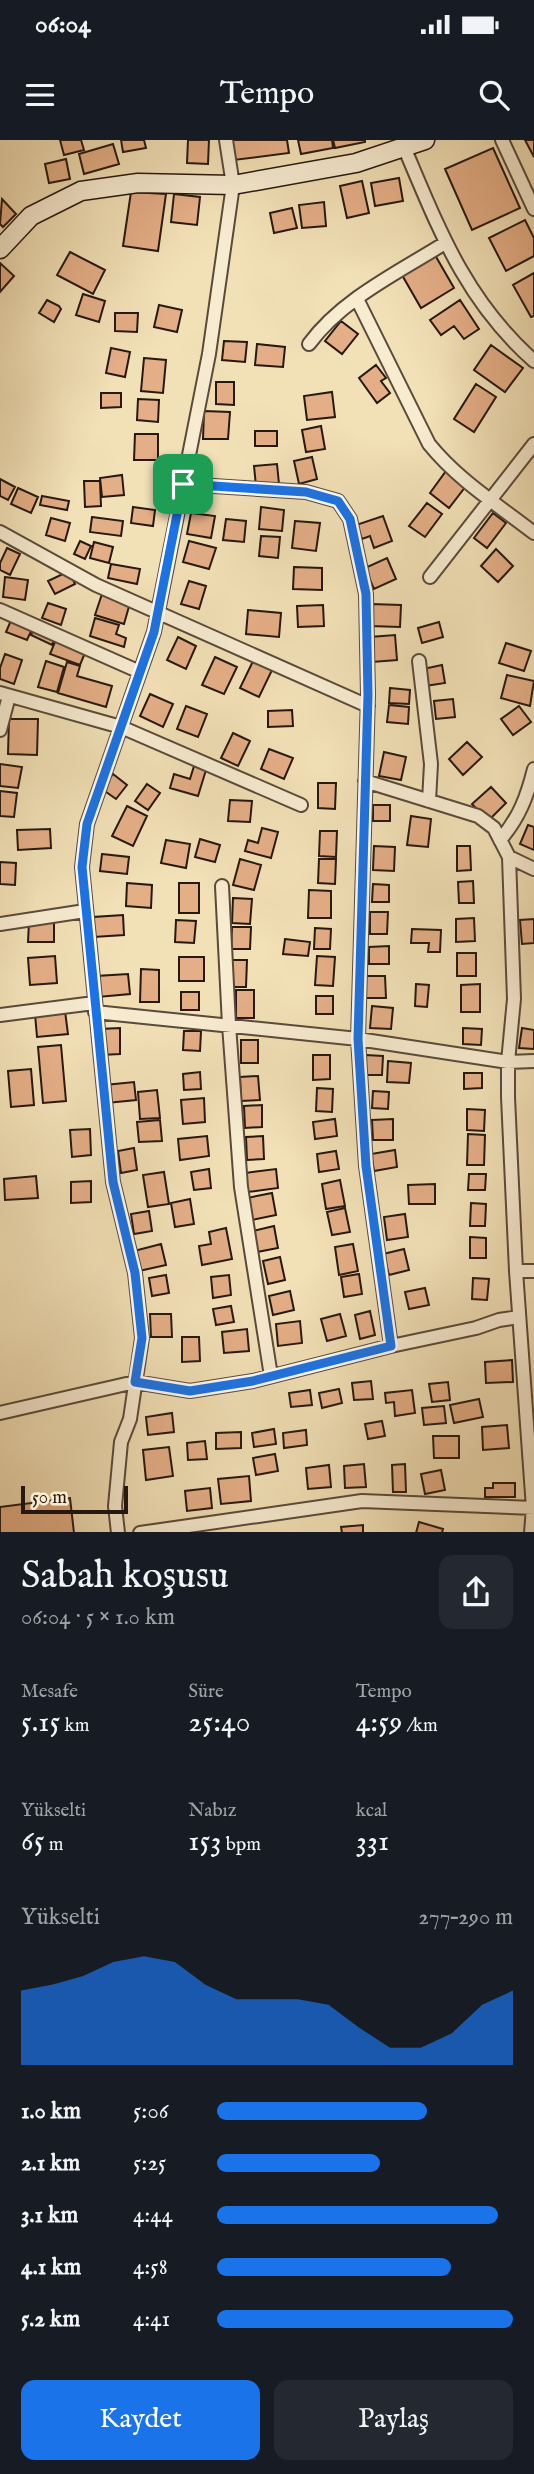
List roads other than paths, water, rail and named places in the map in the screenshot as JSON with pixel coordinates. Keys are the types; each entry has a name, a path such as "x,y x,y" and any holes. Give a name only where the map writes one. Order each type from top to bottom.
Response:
{"street":[{"path":"118,1532 116,1506 121,1442 130,1419 142,1338 136,1286 113,1182 82,867 87,824 154,632 209,354 233,185 226,140"},
{"path":"0,249 31,216 81,191 138,183 233,185 356,163 425,140"},
{"path":"502,140 534,209"},
{"path":"404,147 446,243 482,305 512,341 534,361"},
{"path":"309,344 323,325 357,299 446,243"},
{"path":"357,299 429,444 444,463 534,533"},
{"path":"430,577 534,444"},
{"path":"183,484 306,492 338,501 350,519 366,594 368,706 358,1039 366,1166 391,1346"},
{"path":"0,532 96,585 157,614 368,706"},
{"path":"0,610 140,671"},
{"path":"419,661 430,764 429,801"},
{"path":"0,730 5,695 121,727 301,805"},
{"path":"500,840 514,824 525,801 534,769"},
{"path":"365,781 478,816 494,828 509,857 514,999 508,1062 516,1271 533,1508 531,1532"},
{"path":"509,857 534,869"},
{"path":"222,886 241,1187 271,1376"},
{"path":"0,924 85,911"},
{"path":"0,1015 95,1007 358,1039 508,1062 534,1061"},
{"path":"516,1271 534,1271"},
{"path":"0,1413 135,1382 190,1391 271,1376 519,1317"},
{"path":"140,1532 362,1501 533,1508"}]}
